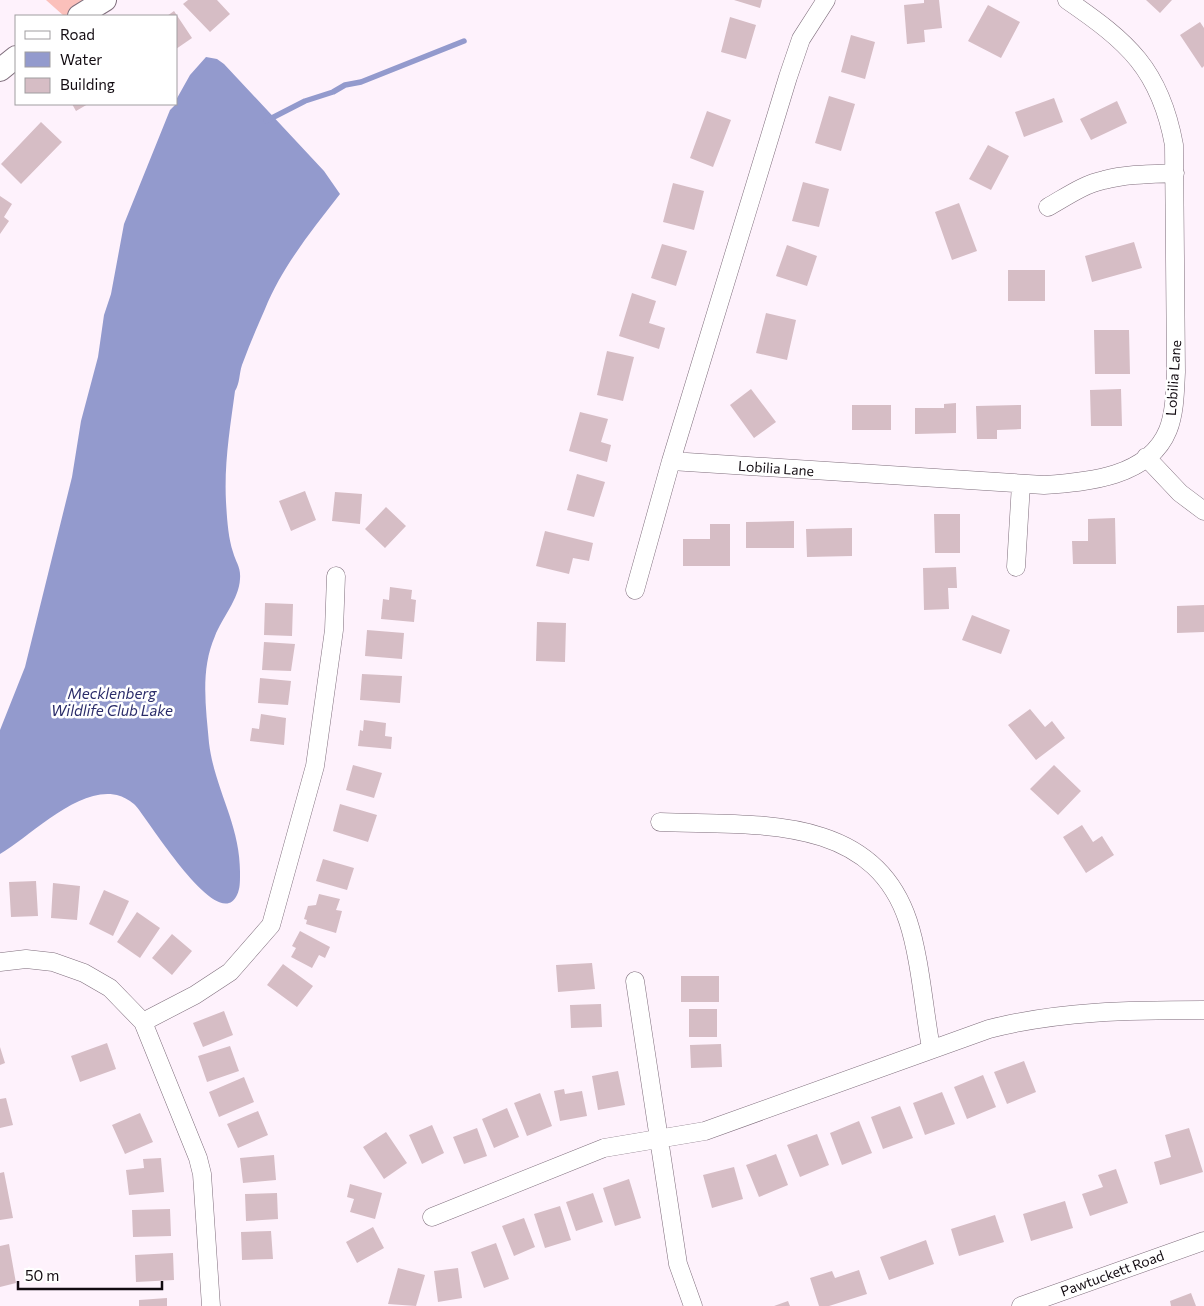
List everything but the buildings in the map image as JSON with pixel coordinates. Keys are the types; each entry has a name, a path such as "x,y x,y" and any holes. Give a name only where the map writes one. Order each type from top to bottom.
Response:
{"street":[{"path":"81,15 105,0"},
{"path":"635,590 671,460 798,46 810,21 826,0"},
{"name":"Lobilia Lane","path":"671,460 1044,485 1102,479 1131,468 1156,449 1168,430 1173,407 1176,372 1174,145 1161,94 1145,68 1118,38 1068,0"},
{"path":"0,70 15,58"},
{"path":"1048,207 1078,190 1103,180 1174,173"},
{"path":"1146,457 1180,493 1204,511"},
{"path":"1016,567 1021,484"},
{"path":"143,1022 195,994 230,972 271,925 315,766 334,630 336,576"},
{"path":"660,822 769,826 805,830 834,839 865,857 886,878 900,899 909,922 931,1048"},
{"path":"0,962 26,959 53,962 84,973 110,988 143,1022 198,1158 202,1174 211,1306"},
{"path":"635,981 678,1264 693,1306"},
{"path":"432,1217 604,1148 705,1131 931,1048 1026,1019 1138,1010 1204,1010"},
{"name":"Pawtuckett Road","path":"1021,1306 1204,1241"}],"shaded area":[{"path":"46,0 105,0 81,15 63,15"}],"water":[{"name":"Mecklenberg Wildlife Club Lake","path":"206,57 217,59 224,64 324,171 340,194 298,249 272,293 242,365 235,391 228,446 226,488 229,534 239,568 240,579 237,594 218,629 210,649 205,689 212,760 232,824 239,857 239,890 237,895 228,903 215,900 200,888 183,870 135,805 120,796 105,794 89,797 73,804 0,854 0,730 25,667 72,477 81,421 98,357 104,315 111,294 124,224 170,110 175,105 178,105 178,96 190,75"}],"waterway":[{"path":"266,121 305,101 333,92 345,85 361,82 464,41"}]}
